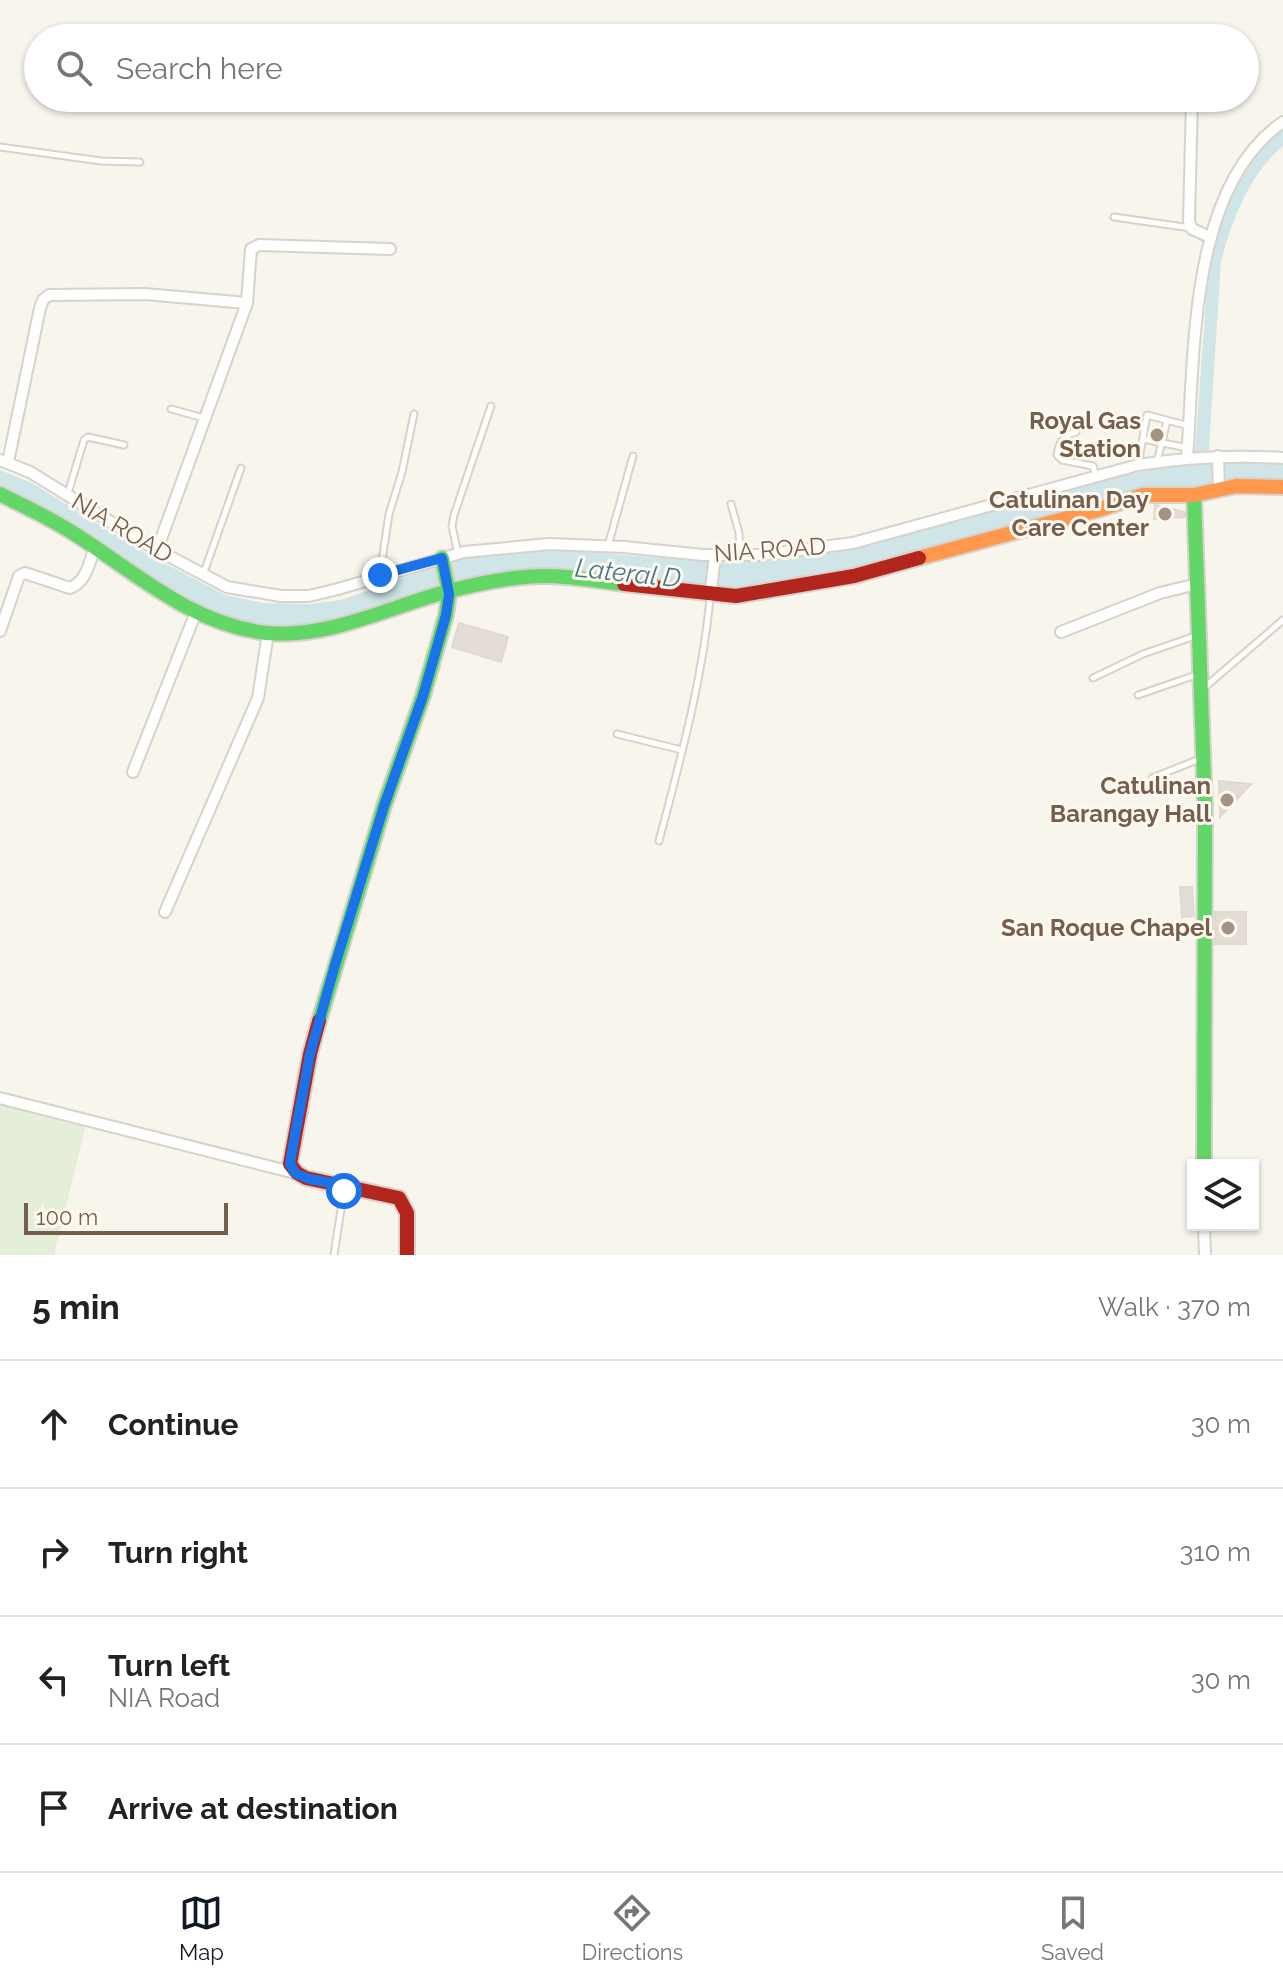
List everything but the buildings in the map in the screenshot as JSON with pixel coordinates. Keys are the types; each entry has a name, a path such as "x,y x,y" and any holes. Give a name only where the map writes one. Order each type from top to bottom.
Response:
{"street":[{"path":"1192,112 1189,221 1192,229 1210,237"},
{"path":"1190,454 1198,303 1210,237 1232,182 1253,149 1267,133 1283,122"},
{"path":"157,550 247,303 251,249 259,245 390,249"},
{"path":"4,461 40,308 49,295 145,294 247,303"},
{"name":"NIA ROAD","path":"4,461 30,472 157,550 227,587 281,596 309,596 458,554 549,544 608,546 714,558 853,543 944,516 1190,454 1215,458 1283,458"},
{"path":"1215,458 1219,487"},
{"path":"0,494 35,510 95,547 173,602 239,627 268,633 303,632 339,625 448,588 546,576 736,596 824,582 1101,509 1143,495 1194,495 1219,487 1236,486 1283,487"},
{"path":"1194,495 1203,758 1204,1159"},
{"path":"0,631 19,576 25,573 70,588 79,584 84,577 95,547"},
{"path":"711,594 714,558"},
{"path":"295,1173 290,1164 291,1155 310,1054 384,806 423,696 446,615 448,588 442,561"},
{"path":"1061,632 1160,593 1197,584"},
{"path":"133,772 196,612"},
{"path":"165,912 258,698 268,633"},
{"path":"0,1098 309,1179 383,1192 399,1198 407,1213 407,1255"},
{"path":"1204,1231 1205,1255"}],"lane":[{"path":"0,147 101,161 140,162"},
{"path":"1114,217 1192,229"},
{"path":"458,554 452,526 454,515 491,406"},
{"path":"171,409 204,418"},
{"path":"380,575 389,514 402,472 414,414"},
{"path":"1138,465 1147,415 1190,427"},
{"path":"1157,462 1167,421"},
{"path":"1076,432 1065,436 1058,444 1057,455 1062,460 1093,466 1096,477"},
{"path":"67,494 84,440 88,437 124,445"},
{"path":"1143,439 1162,442 1190,454"},
{"path":"608,546 633,456"},
{"path":"203,575 241,468"},
{"path":"731,504 739,533 740,555"},
{"path":"659,841 705,646 711,594"},
{"path":"1201,690 1283,620"},
{"path":"1093,678 1143,654 1200,634"},
{"path":"1138,695 1201,673"},
{"path":"617,734 682,750"},
{"path":"1152,778 1203,758"},
{"path":"334,1255 345,1185"}],"green space":[{"path":"0,1103 86,1125 54,1255 0,1255"}],"water":[{"name":"Lateral D","path":"1283,128 1283,146 1261,170 1244,198 1221,261 1208,463 1283,464 1283,481 1225,481 789,584 726,590 546,570 321,625 272,628 240,623 164,589 0,487 0,470 32,483 147,554 225,595 263,603 309,604 341,600 465,556 548,549 730,563 850,549 1119,476 1177,465 1194,465 1209,259 1219,225 1239,183 1258,152"}],"traffic: fast":[{"path":"0,494 62,526 187,607 239,628 267,633 290,634 337,626 427,597 509,579 555,576 624,584"},
{"path":"1194,495 1205,808 1204,1159"},
{"path":"319,1021 446,615 449,594 442,558"}],"traffic: slow":[{"path":"919,558 1143,495 1194,495 1236,486 1283,487"}],"traffic: jam":[{"path":"624,584 736,596 854,576 919,558"},
{"path":"319,1021 290,1164 306,1178 399,1198 407,1213 407,1255"}],"place":[{"name":"Royal Gas Station","path":"1157,435"},
{"name":"Catulinan Day Care Center","path":"1165,514"},
{"name":"Catulinan Barangay Hall","path":"1227,800"},
{"name":"San Roque Chapel","path":"1228,928"}],"route":[{"path":"344,1191 345,1185 309,1179 295,1173 290,1164 293,1146 310,1054 335,965 384,806 423,696 449,594 442,558 380,575"}]}
